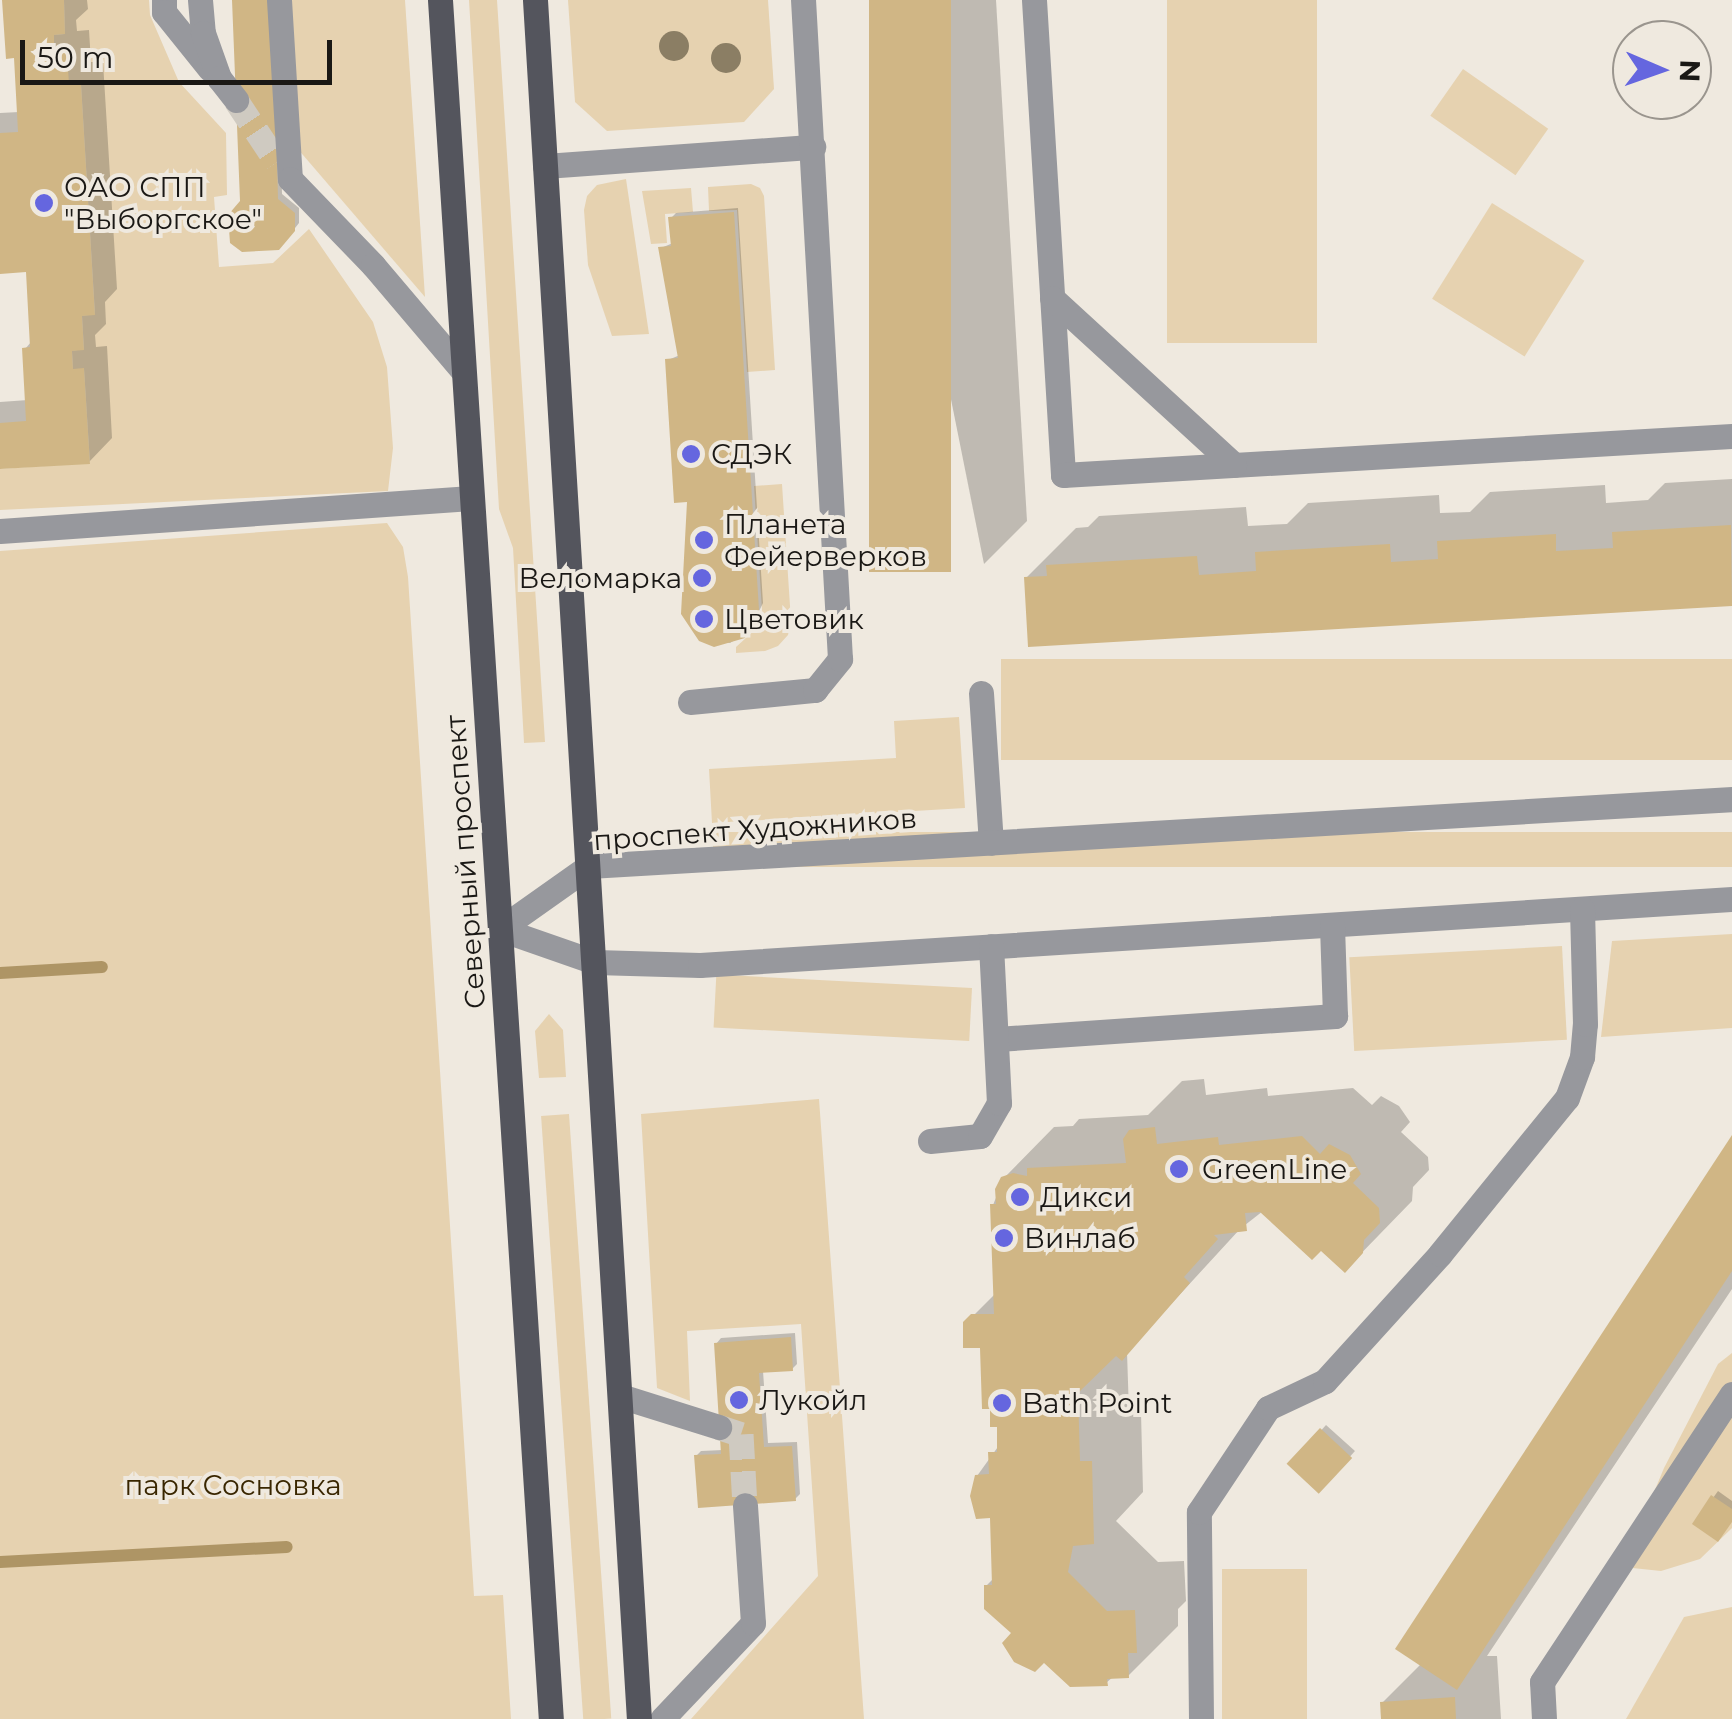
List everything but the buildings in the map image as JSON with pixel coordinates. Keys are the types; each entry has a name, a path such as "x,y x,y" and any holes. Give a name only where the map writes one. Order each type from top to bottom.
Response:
{"main road":[{"name":"Северный проспект","path":"440,0 551,1719"},
{"path":"535,0 639,1719"}],"street":[{"path":"164,0 164,12 236,100"},
{"path":"200,0 202,33 219,78"},
{"path":"279,0 284,171 374,265 463,371"},
{"path":"690,702 815,690 840,660 804,0"},
{"path":"1034,0 1063,475 1732,436"},
{"path":"545,166 812,147"},
{"path":"1052,298 1234,465"},
{"path":"0,531 471,498"},
{"path":"981,693 991,843"},
{"name":"проспект Художников","path":"500,929 589,866 1732,799"},
{"path":"500,929 595,962 700,965 1732,899"},
{"path":"1201,1719 1199,1512 1268,1408 1325,1381 1440,1254 1567,1098 1582,1057 1585,1024 1582,909"},
{"path":"996,1039 1335,1016 1332,924"},
{"path":"930,1141 980,1136 999,1103 991,946"},
{"path":"1544,1719 1542,1682 1732,1394"},
{"path":"620,1396 719,1427"},
{"path":"662,1719 753,1623 745,1505"}],"green space":[{"path":"64,0 149,0 150,15 179,82 226,133 227,195 214,197 219,267 273,263 309,229 373,322 387,367 393,448 388,491 0,510 0,469 90,463 84,369 73,369 72,351 84,349 82,316 95,314 81,84 69,84 54,53 54,35 65,34"},
{"path":"290,0 405,0 425,297 297,148"},
{"path":"469,0 497,0 545,742 524,743 513,548 499,509"},
{"path":"568,0 768,0 774,89 744,122 607,131 575,102"},
{"path":"1167,0 1317,0 1317,343 1167,343"},
{"path":"1463,69 1548,129 1515,175 1430,116"},
{"path":"626,179 649,334 612,336 588,265 584,210 587,196 597,185"},
{"path":"751,184 760,188 764,196 775,370 747,372 737,210 709,211 708,187"},
{"path":"691,188 693,212 665,214 667,243 651,244 642,191"},
{"path":"1492,203 1584,261 1525,357 1432,299"},
{"path":"782,484 791,621 788,635 778,646 765,651 736,653 736,647 758,627 762,610 754,486"},
{"name":"парк Сосновка","path":"387,523 403,547 408,577 474,1596 503,1595 511,1719 0,1719 0,551"},
{"path":"1001,659 1732,659 1732,760 1001,760"},
{"path":"959,717 965,808 712,823 709,769 896,758 894,721"},
{"path":"713,832 1732,832 1732,867 713,867"},
{"path":"1732,934 1732,1028 1601,1037 1612,941"},
{"path":"1562,946 1567,1040 1354,1051 1349,957"},
{"path":"716,975 972,988 969,1041 714,1028"},
{"path":"549,1014 563,1030 566,1077 539,1078 535,1031"},
{"path":"819,1099 864,1719 691,1719 818,1576 801,1324 687,1331 690,1401 657,1388 641,1114"},
{"path":"569,1114 611,1719 583,1719 541,1116"},
{"path":"1732,1353 1732,1528 1700,1559 1661,1571 1623,1567 1664,1468 1718,1364"},
{"path":"1222,1569 1307,1569 1307,1719 1222,1719"},
{"path":"1732,1607 1732,1719 1626,1719 1684,1617"}],"waterway":[{"path":"0,973 102,967"},
{"path":"0,1562 287,1547"}],"tunnel":[{"path":"236,100 277,162"},
{"path":"719,1427 741,1434 745,1505"}],"place":[{"name":"ОАО СПП \"Выборгское\"","path":"44,203"},
{"name":"СДЭК","path":"691,454"},
{"name":"Планета Фейерверков","path":"704,540"},
{"name":"Веломарка","path":"702,578"},
{"name":"Цветовик","path":"704,619"},
{"name":"GreenLine","path":"1179,1169"},
{"name":"Дикси","path":"1020,1197"},
{"name":"Винлаб","path":"1004,1238"},
{"name":"Лукойл","path":"739,1400"},
{"name":"Bath Point","path":"1002,1403"}]}
